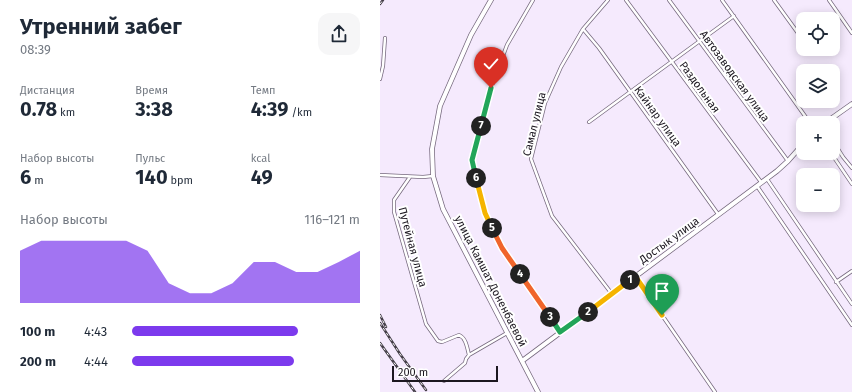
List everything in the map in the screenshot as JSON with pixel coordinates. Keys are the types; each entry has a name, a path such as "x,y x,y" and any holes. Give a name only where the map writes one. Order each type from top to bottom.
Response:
{"street":[{"name":"улица Камшат Доненбаевой","path":"491,0 471,35 440,106 432,149 432,176 443,209 538,392"},
{"path":"533,0 507,45 491,88 472,160 485,213 502,248 560,332"},
{"name":"Самал улица","path":"608,0 583,29 561,67 546,103 532,159 552,216 612,294"},
{"name":"Раздольная","path":"626,0 761,183"},
{"name":"Автозаводская улица","path":"669,0 788,161"},
{"path":"722,0 805,116"},
{"path":"774,0 796,30"},
{"path":"829,0 852,33"},
{"path":"589,122 734,16"},
{"name":"Кайнар улица","path":"583,29 599,48 718,215"},
{"path":"380,79 383,66 385,38"},
{"path":"835,116 852,104"},
{"name":"Достык улица","path":"522,361 767,179 796,152"},
{"path":"840,152 852,168"},
{"path":"836,160 852,184"},
{"path":"380,175 432,176"},
{"name":"Путейная улица","path":"410,176 394,200 394,212 426,324 438,341 442,342 459,335 461,336 465,340 469,355"},
{"path":"767,179 852,304"},
{"path":"757,186 852,325"},
{"path":"836,282 852,271"},
{"path":"635,276 715,392"},
{"path":"444,381 465,363 469,355 507,332"}],"railway":[{"path":"380,4 383,0"},
{"path":"380,315 386,327"},
{"path":"380,323 426,390"},
{"path":"380,343 415,392"}],"route":[{"path":"491,88 472,160 485,213 502,248 560,332 635,276 662,315"}]}
